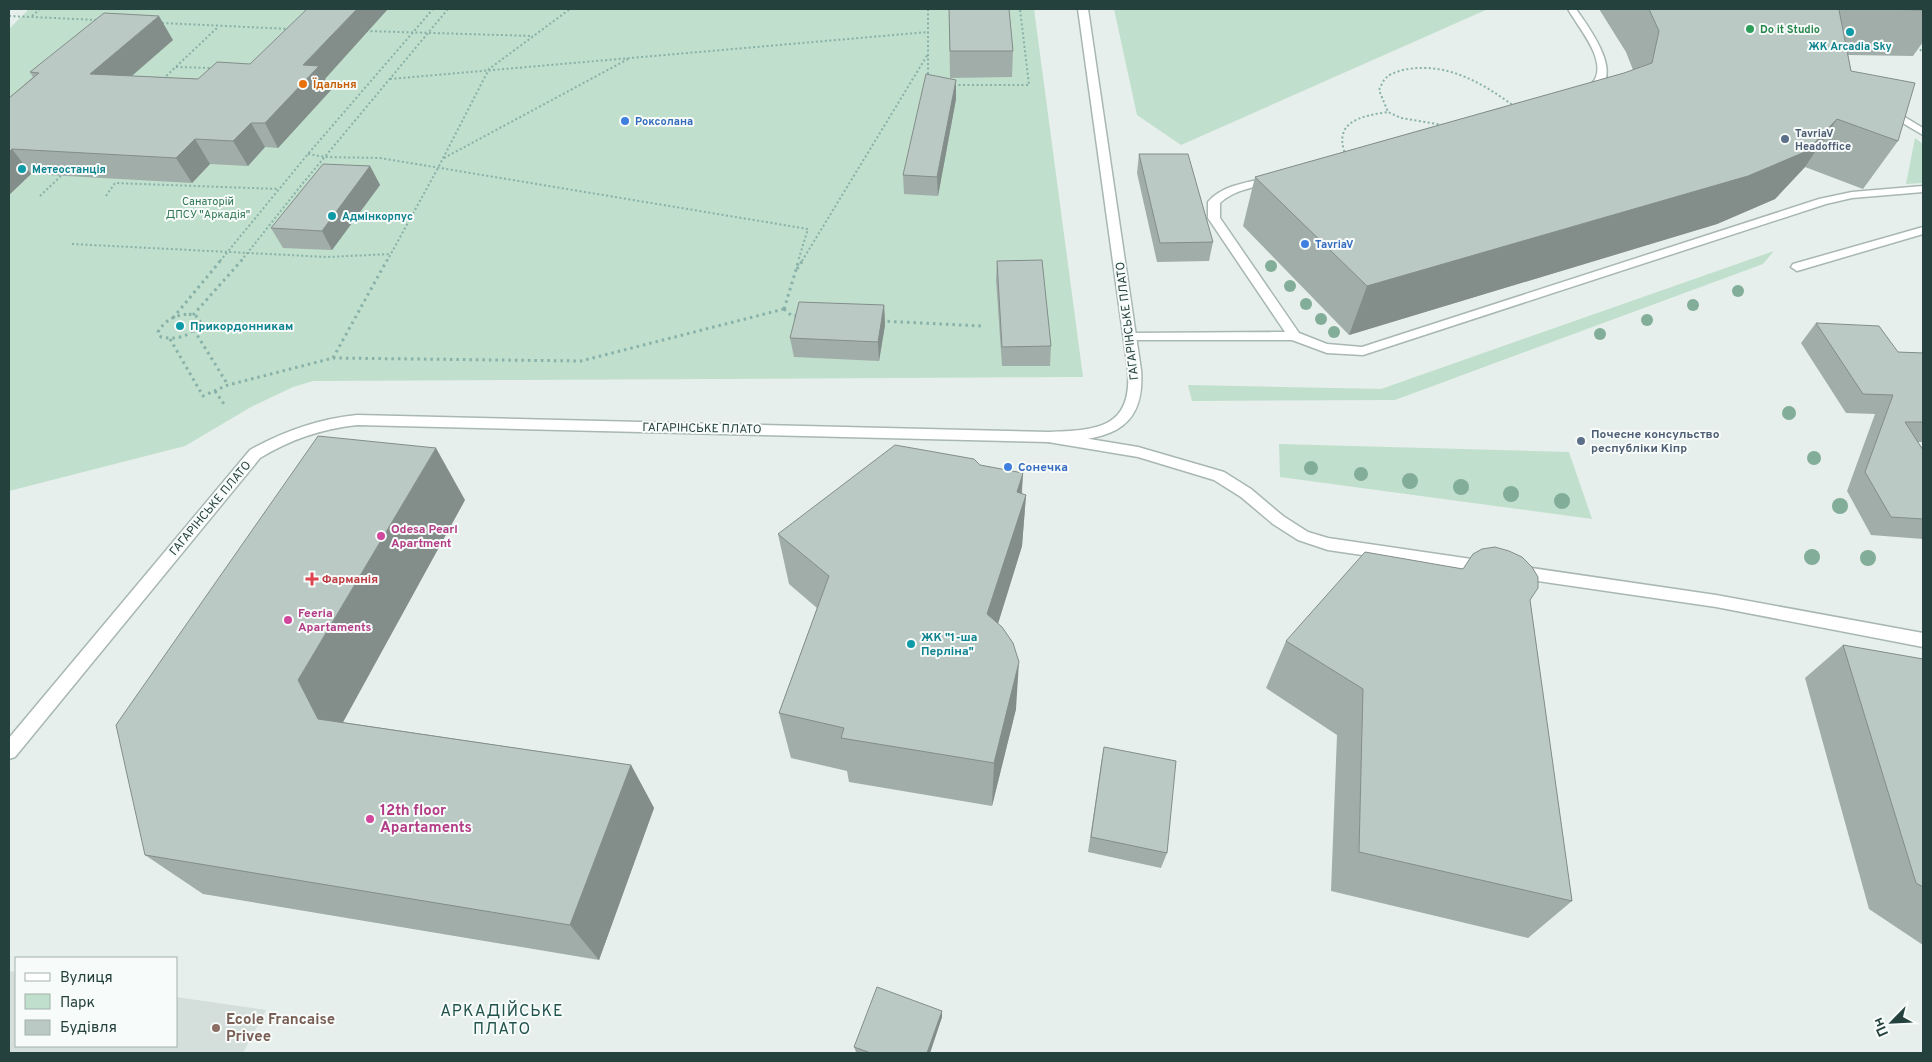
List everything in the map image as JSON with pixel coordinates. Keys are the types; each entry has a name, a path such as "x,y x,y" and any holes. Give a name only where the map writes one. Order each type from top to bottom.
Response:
{"street":[{"name":"ГАГАРІНСЬКЕ ПЛАТО","path":"9,751 256,454 300,430 329,422 357,420 1049,437 1092,434 1111,426 1125,416 1133,402 1135,387 1131,337 1083,9"},
{"path":"1572,9 1600,56 1603,69 1602,80 1594,89 1581,96"},
{"path":"1882,106 1923,132"},
{"path":"1285,177 1225,193 1214,202 1214,218 1294,336 1309,344 1345,351 1363,351 1824,201 1861,194 1923,189"},
{"path":"1798,267 1923,230"},
{"path":"1131,337 1294,336"},
{"path":"1049,437 1138,452 1219,476 1246,494 1278,520 1303,536 1328,544 1716,602 1923,640"}],"path":[{"path":"32,17 40,9"},
{"path":"173,318 308,154 433,9"},
{"path":"193,315 248,253 448,9"},
{"path":"333,358 438,168 489,70 570,9"},
{"path":"928,9 928,78"},
{"path":"947,86 1029,85 1020,9"},
{"path":"9,16 101,20"},
{"path":"160,23 294,29"},
{"path":"161,81 219,26"},
{"path":"358,30 533,36"},
{"path":"390,79 928,32"},
{"path":"1911,40 1923,53"},
{"path":"794,273 928,54"},
{"path":"443,158 631,57"},
{"path":"1452,127 1401,118 1388,112 1379,90 1387,76 1402,69 1422,67 1454,72 1474,78 1516,107"},
{"path":"175,68 221,69"},
{"path":"1349,160 1341,147 1343,129 1352,121 1364,116 1388,112"},
{"path":"308,154 325,157 380,158 808,229 784,309"},
{"path":"40,196 68,169"},
{"path":"106,196 115,183 279,189"},
{"path":"72,244 327,257 391,254"},
{"path":"170,339 203,396 228,385 333,358 581,361 784,309"},
{"path":"784,309 792,316 802,316"},
{"path":"179,315 193,315 200,321 194,330 180,338 170,339 162,337 158,332 161,325 173,318 179,315"},
{"path":"872,320 981,326"},
{"path":"194,330 228,385"},
{"path":"215,391 224,404"}],"shaded area":[{"name":"Ecole Francaise Privee","path":"9,971 15,972 15,1047 178,1047 178,997 266,1010 243,1053 9,1053"}],"green space":[{"name":"Санаторій ДПСУ \"Аркадія\"","path":"29,9 1034,9 1083,377 313,381 293,387 251,407 185,446 9,491 9,29"},
{"path":"1114,9 1488,9 1181,145 1137,115"},
{"path":"1915,138 1923,144 1923,183 1906,184"},
{"path":"1774,251 1763,264 1395,400 1192,401 1188,385 1381,389"},
{"path":"1279,444 1569,452 1592,519 1280,477"}],"building":[{"path":"307,9 357,9 303,65 319,66 265,123 251,123 233,141 195,139 176,158 12,149 9,152 9,98 39,73 30,72 104,13 159,16 90,74 198,79 217,62 250,64"},
{"path":"949,9 1009,9 1013,51 950,51"},
{"path":"1649,9 1838,9 1851,71 1915,83 1898,141 1837,119 1807,151 1748,176 1367,286 1255,177 1624,73 1652,63 1659,31"},
{"path":"1877,9 1923,9 1923,10"},
{"path":"926,74 956,80 937,177 903,175"},
{"path":"1139,154 1188,154 1213,242 1160,243"},
{"path":"323,164 370,166 322,231 271,228"},
{"path":"1042,260 1051,346 1002,347 997,261"},
{"path":"799,302 884,305 878,342 790,338"},
{"path":"1816,323 1879,326 1898,352 1923,353 1923,422 1905,422 1923,450 1923,519 1891,517 1865,472 1893,395 1863,394"},
{"path":"318,436 436,448 298,680 318,719 631,765 570,925 145,855 116,725"},
{"name":"ЖК \"1-ша Перліна\"","path":"895,445 974,459 980,465 1023,473 1017,492 1026,495 987,614 1002,627 1013,643 1019,662 994,763 841,738 844,728 779,713 829,576 778,534"},
{"path":"1495,547 1522,557 1532,567 1538,577 1538,588 1530,600 1572,901 1359,852 1363,689 1286,641 1365,552 1463,569 1473,554 1482,549"},
{"path":"1843,645 1923,659 1923,887 1916,883"},
{"path":"1104,747 1176,761 1167,853 1091,837"},
{"path":"877,987 942,1011 927,1053 871,1053 854,1047"}],"place":[{"name":"Do it Studio","path":"1750,29"},
{"name":"ЖК Arcadia Sky","path":"1850,32"},
{"name":"Їдальня","path":"303,84"},
{"name":"Роксолана","path":"625,121"},
{"name":"TavriaV Headoffice","path":"1785,139"},
{"name":"Метеостанція","path":"22,169"},
{"name":"Адмінкорпус","path":"332,216"},
{"name":"TavriaV","path":"1305,244"},
{"name":"Прикордонникам","path":"180,326"},
{"name":"Почесне консульство республіки Кіпр","path":"1581,441"},
{"name":"Сонечка","path":"1008,467"},
{"name":"Odesa Pearl Apartment","path":"381,536"},
{"name":"Фарманія","path":"312,579"},
{"name":"Feeria Apartaments","path":"288,620"},
{"name":"ЖК \"1-ша Перліна\"","path":"911,644"},
{"name":"12th floor Apartaments","path":"370,819"},
{"name":"Ecole Francaise Privee","path":"216,1028"}],"district":[{"name":"АРКАДІЙСЬКЕ ПЛАТО","path":"502,1019"}]}
